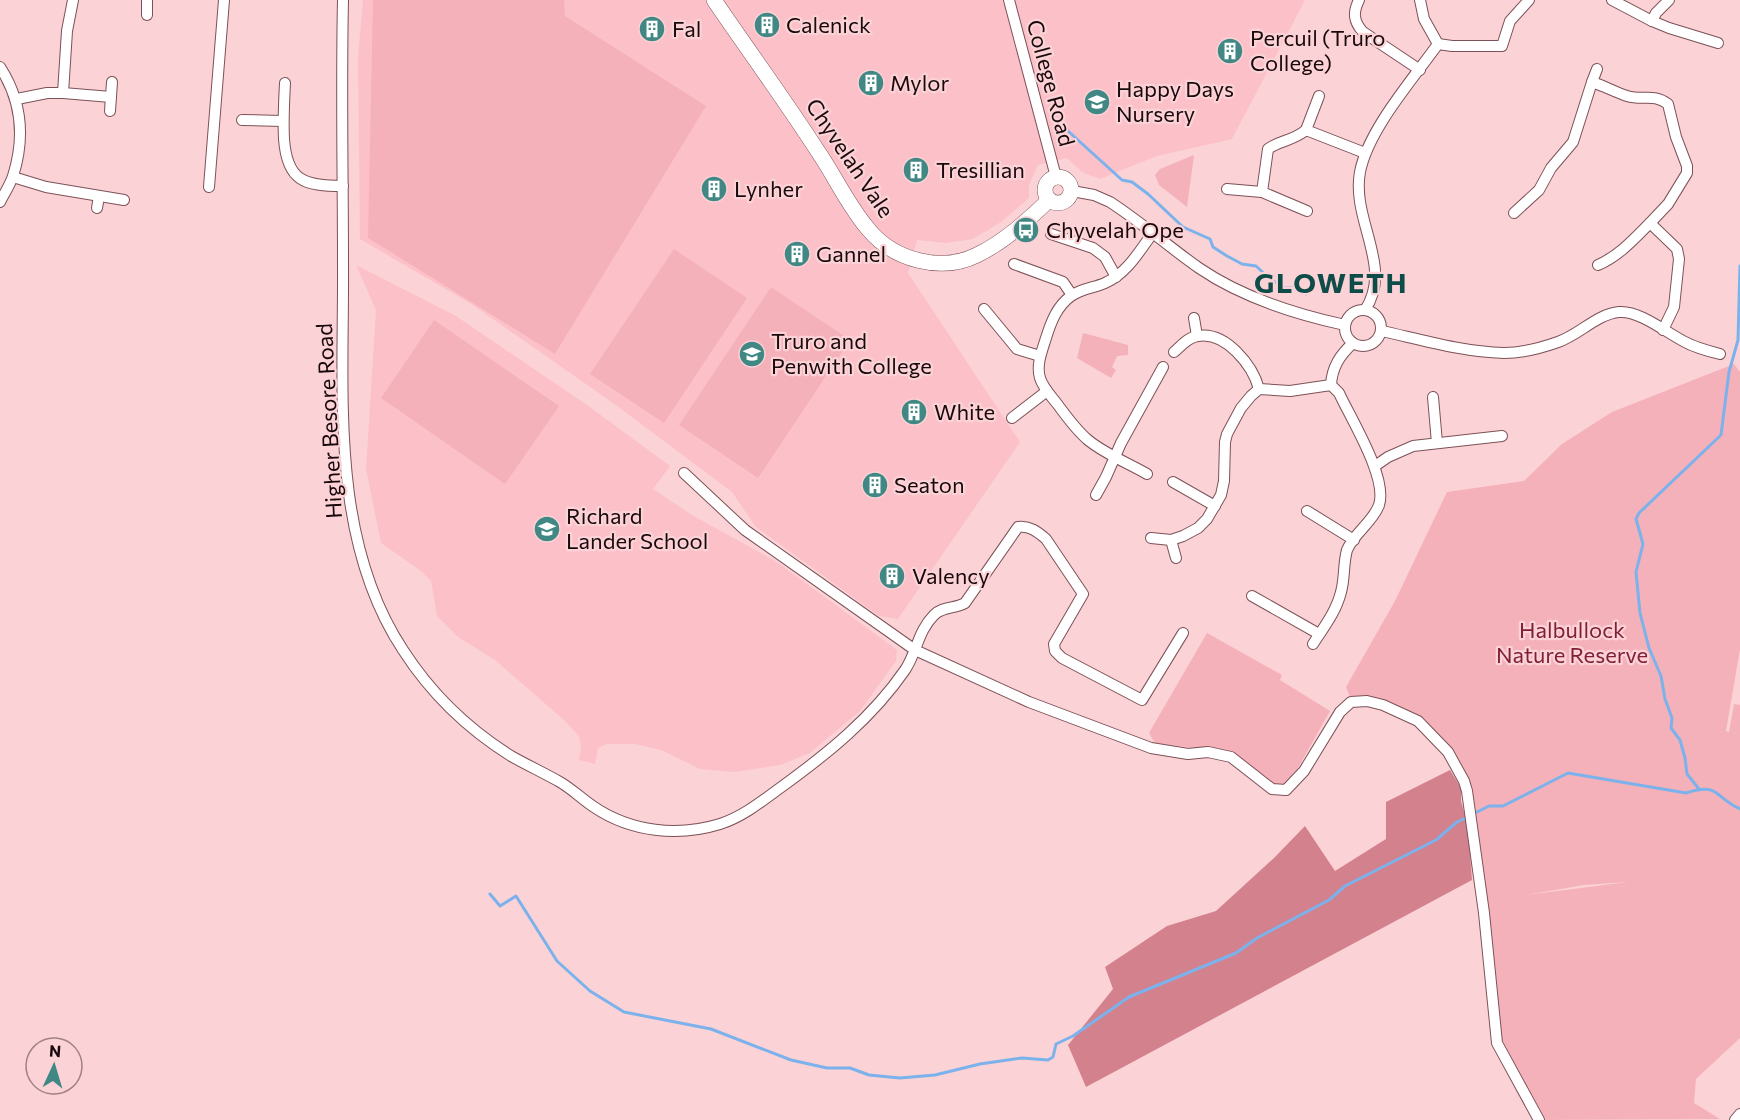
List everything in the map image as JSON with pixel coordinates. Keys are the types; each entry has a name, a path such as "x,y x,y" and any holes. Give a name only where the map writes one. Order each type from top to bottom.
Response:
{"street":[{"path":"63,93 67,31 73,0"},
{"path":"139,0 147,0 147,15"},
{"path":"209,187 224,0"},
{"name":"Higher Besore Road","path":"343,0 346,449 348,488 358,547 378,604 402,649 439,696 487,738 513,757 560,782 591,806 632,825 654,830 699,829 723,823 743,814 836,746 863,720 891,689 912,659 920,635 935,613 945,608 957,608 965,603 1018,527 1024,526 1040,533 1046,539 1083,594 1054,644 1055,651 1062,658 1142,700 1183,633"},
{"name":"Chyvelah Vale","path":"714,0 818,150 870,232 885,245 903,255 918,261 944,263 967,259 984,251 1014,230 1049,200 1055,203 1064,202 1072,191"},
{"name":"College Road","path":"1009,0 1056,177"},
{"path":"1359,0 1355,8 1355,19 1363,32 1420,70"},
{"path":"1420,0 1424,19 1438,44"},
{"path":"1438,44 1502,46 1510,21 1529,0"},
{"path":"1612,0 1669,28 1718,43"},
{"path":"1652,21 1656,13 1669,0"},
{"path":"1365,309 1379,318 1382,331 1378,339 1364,346 1353,343 1346,335 1345,325 1350,315 1365,309 1370,303 1375,283 1376,266 1359,202 1360,174 1365,153 1380,124 1438,44"},
{"path":"0,68 17,99 20,124 13,177 0,202"},
{"path":"1514,213 1539,190 1551,168 1573,142 1597,69"},
{"path":"110,111 112,82"},
{"path":"1592,82 1628,96 1639,99 1655,97 1668,104 1676,137 1688,166 1687,173 1668,204 1622,250 1610,260 1598,265"},
{"path":"285,83 283,121 286,158 292,172 311,184 343,186"},
{"path":"17,99 47,93 111,97"},
{"path":"1262,192 1268,149 1273,145 1298,137 1306,130 1319,96"},
{"path":"242,120 283,121"},
{"path":"1306,130 1365,153"},
{"path":"13,177 46,187 124,200"},
{"path":"1049,200 1045,189 1049,180 1056,177 1066,179 1072,191 1094,195 1110,202 1200,269 1241,293 1287,310 1345,325"},
{"path":"1227,189 1262,192 1307,211"},
{"path":"97,208 99,196"},
{"path":"1650,223 1677,249 1679,259 1674,307 1664,330"},
{"path":"1051,234 1093,248 1105,257 1116,277"},
{"path":"1147,474 1088,440 1072,424 1047,391 1041,379 1040,356 1051,322 1059,308 1072,295 1104,284 1116,277 1132,263 1152,234"},
{"path":"1014,264 1062,282 1072,295"},
{"path":"984,309 1017,349 1040,356"},
{"path":"1382,331 1438,343 1505,353 1535,349 1561,341 1607,316 1620,312 1633,314 1698,348 1720,354"},
{"path":"1194,318 1197,336"},
{"path":"1174,352 1185,341 1197,336 1207,336 1221,341 1233,349 1248,366 1257,380 1259,389"},
{"path":"1331,385 1336,362 1353,343"},
{"path":"1096,495 1160,370 1149,364"},
{"path":"1150,538 1171,540 1183,536 1198,528 1207,519 1221,495 1227,434 1241,408 1259,389 1290,391 1331,385"},
{"path":"1313,644 1337,606 1342,590 1344,563 1348,548 1379,505 1380,482 1375,466 1339,393 1331,385"},
{"path":"1012,418 1047,391"},
{"path":"1432,397 1437,443"},
{"path":"1375,466 1388,457 1413,446 1502,436"},
{"path":"684,473 745,530 915,650 1029,702 1151,748 1188,754 1208,752 1231,757 1272,789 1286,790 1304,771 1340,712 1352,702 1367,701 1383,705 1418,721 1448,752 1464,781 1472,819 1484,913 1497,1043 1539,1120"},
{"path":"1173,482 1215,506"},
{"path":"1307,511 1354,540"},
{"path":"1171,540 1176,558"},
{"path":"1252,596 1319,634"},
{"path":"1735,1120 1740,1114"}],"shaded area":[{"name":"Truro and Penwith College","path":"363,0 1305,0 1232,139 1157,156 1100,179 1082,172 1067,158 1038,165 1029,185 1029,198 1001,222 973,239 946,243 917,240 908,273 1020,442 898,619 879,616 756,527 732,492 613,403 473,305 360,239 358,57"},
{"name":"Richard Lander School","path":"356,265 456,316 587,405 670,466 653,489 692,515 777,562 897,650 896,661 860,711 810,753 780,765 734,772 700,769 661,750 635,744 607,744 598,748 595,764 579,760 581,747 579,736 564,720 495,660 458,637 437,616 431,581 421,571 381,543 366,469 376,310"},
{"path":"1450,770 1461,788 1461,801 1468,827 1472,880 1086,1087 1068,1045 1113,989 1105,967 1167,926 1216,911 1305,826 1335,871 1386,839 1386,802"}],"green space":[{"path":"373,0 564,0 565,16 706,106 555,354 368,238"},
{"path":"1194,155 1187,207 1159,185 1155,175 1160,169"},
{"path":"674,249 747,298 664,423 590,374"},
{"path":"771,287 850,340 758,478 679,425"},
{"path":"434,320 559,406 505,484 381,398"},
{"path":"1083,333 1128,345 1128,355 1117,356 1112,367 1116,370 1111,378 1077,358"},
{"name":"Halbullock Nature Reserve","path":"1734,364 1740,372 1740,649 1726,731 1729,732 1734,704 1740,705 1740,1038 1696,1079 1694,1103 1720,1119 1539,1120 1497,1043 1464,781 1418,721 1351,700 1346,687 1395,601 1447,492 1524,481 1562,444 1612,412","holes":["1628,882 1526,895 1584,885"]},
{"path":"1207,633 1282,675 1280,680 1330,711 1298,768 1284,785 1275,784 1235,753 1155,743 1149,733"}],"waterway":[{"path":"1065,124 1068,131 1122,180 1132,182 1148,194 1183,227 1210,239 1213,247 1227,256 1242,264 1256,266 1270,279 1285,288 1294,288 1306,294"},
{"path":"1699,789 1687,774 1680,740 1671,728 1672,718 1665,699 1661,676 1649,648 1640,613 1636,572 1643,544 1636,519 1639,513 1721,435 1729,372 1738,340 1740,266"},
{"path":"1473,814 1489,806 1503,806 1568,773 1686,793 1711,790 1740,809"},
{"path":"490,894 500,906 516,896 557,961 590,991 624,1012 711,1029 791,1060 827,1068 850,1068 869,1075 900,1078 935,1075 980,1064 1022,1058 1048,1060 1053,1057 1056,1044 1073,1036 1129,997 1236,953 1257,938 1329,900 1345,886 1436,840 1457,822 1468,817"}],"place":[{"name":"Calenick","path":"767,25"},
{"name":"Fal","path":"652,29"},
{"name":"Percuil (Truro College)","path":"1230,51"},
{"name":"Mylor","path":"871,83"},
{"name":"Happy Days Nursery","path":"1097,102"},
{"name":"Tresillian","path":"916,170"},
{"name":"Lynher","path":"714,189"},
{"name":"Chyvelah Ope","path":"1026,230"},
{"name":"Gannel","path":"797,254"},
{"name":"Truro and Penwith College","path":"752,354"},
{"name":"White","path":"914,412"},
{"name":"Seaton","path":"875,485"},
{"name":"Richard Lander School","path":"547,529"},
{"name":"Valency","path":"892,576"}],"district":[{"name":"GLOWETH","path":"1331,283"}]}
